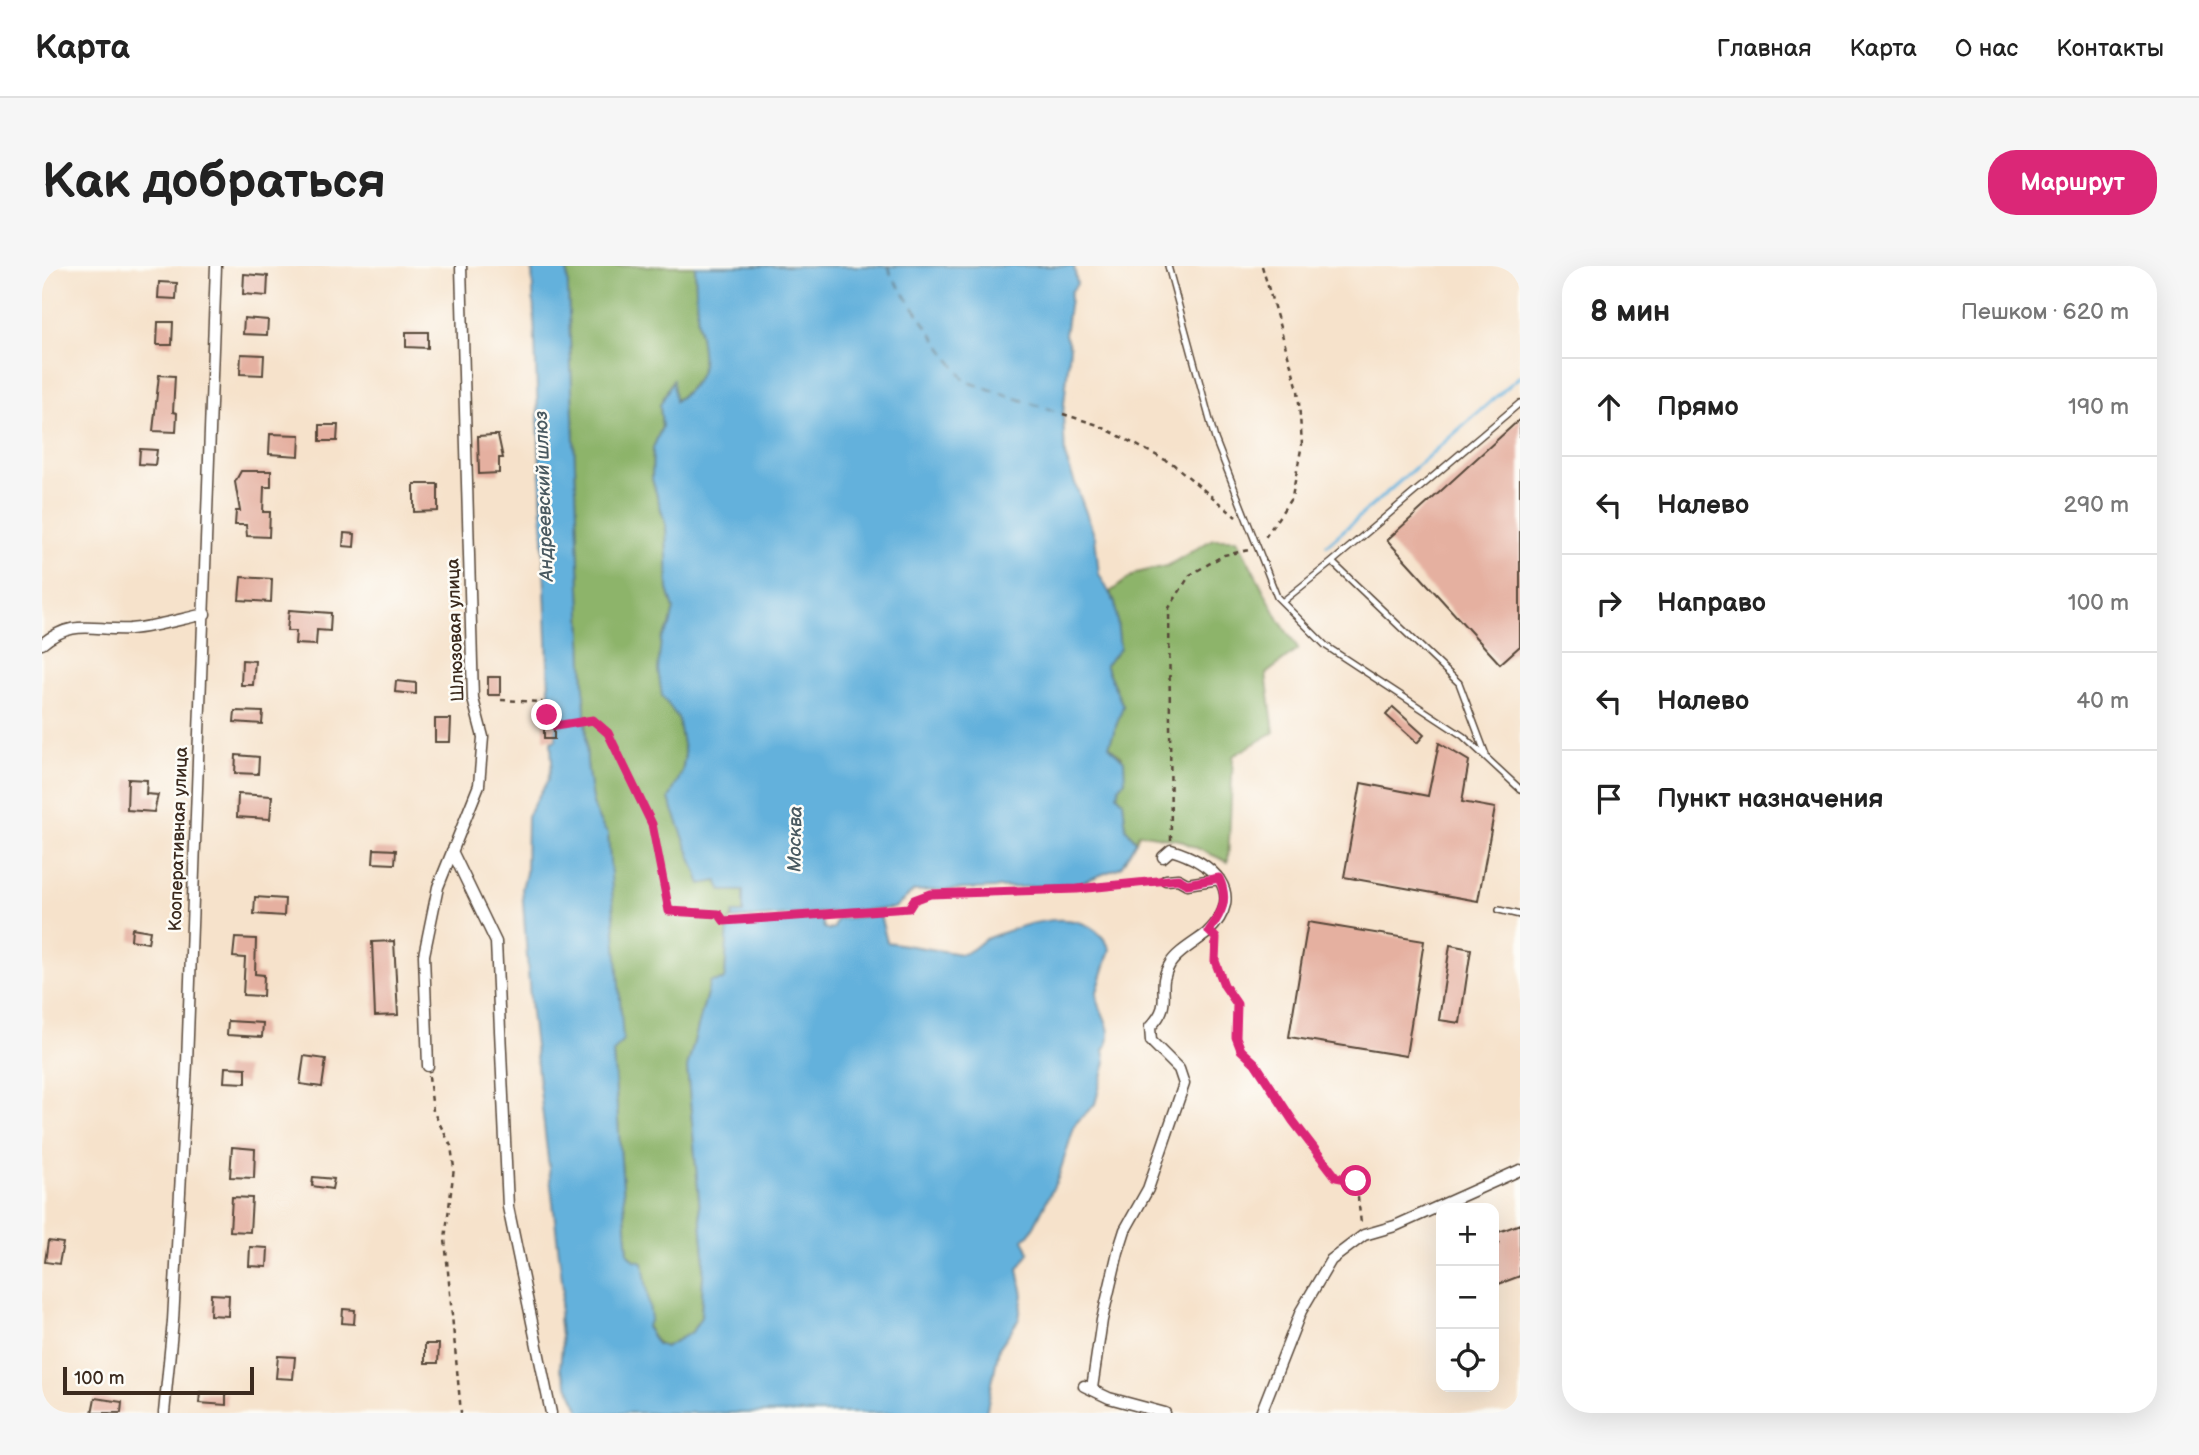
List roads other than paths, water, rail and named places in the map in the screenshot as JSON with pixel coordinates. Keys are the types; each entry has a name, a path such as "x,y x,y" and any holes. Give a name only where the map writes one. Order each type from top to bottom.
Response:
{"street":[{"name":"Кооперативная улица","path":"164,1413 173,1321 187,1063 216,266"},
{"name":"Шлюзовая улица","path":"428,1066 424,955 438,887 479,785 483,737 473,699 459,268"},
{"path":"42,644 57,632 84,625 130,629 205,614"},
{"path":"453,851 496,942 508,1207 551,1413"},
{"path":"1165,1413 1109,1398 1088,1387 1118,1252 1125,1230 1149,1189 1184,1084 1179,1069 1151,1041 1150,1027 1161,1016 1166,1000 1162,984 1171,962 1209,931 1224,909 1224,891 1213,868 1189,856 1167,854"},
{"path":"1161,876 1178,879 1187,884 1219,878"},
{"path":"1261,1413 1301,1311 1331,1260 1364,1235 1395,1226 1520,1170"}],"lane":[{"path":"1168,266 1215,439 1277,597 1326,646 1463,736 1520,789"},
{"path":"1282,603 1520,403"},
{"path":"1332,562 1459,683 1487,758"},
{"path":"1499,910 1520,915"}],"water":[{"name":"Андреевский шлюз","path":"532,266 567,266 587,762 595,809 608,834 623,1040 613,1053 628,1254 634,1260 643,1262 651,1319 646,1327 657,1344 665,1347 692,1332 701,1317 704,1254 687,1068 710,982 723,980 725,976 728,926 822,919 824,928 828,930 834,928 837,919 880,915 887,942 961,954 988,938 1020,927 1037,922 1071,920 1087,925 1100,934 1110,949 1097,992 1109,1035 1104,1050 1106,1062 1095,1104 1075,1124 1058,1178 1030,1234 1023,1239 1029,1253 1018,1269 1023,1295 1019,1319 999,1348 986,1413 581,1413 560,1368 562,1346 559,1317 563,1289 531,1013 522,888 526,873 527,816 548,780 552,763 551,742 556,740 556,715 550,714"},
{"name":"Москва","path":"695,266 1074,266 1077,284 1071,292 1065,335 1070,347 1063,414 1065,456 1095,537 1099,574 1115,603 1120,649 1105,665 1123,706 1109,746 1124,761 1125,781 1119,786 1117,795 1123,801 1126,828 1136,841 1121,867 1075,885 914,891 894,908 733,919 733,913 743,913 743,891 722,891 717,881 701,884 669,799 682,772 685,755 678,718 662,696 658,670 661,639 670,626 674,609 668,589 666,526 652,479 653,448 662,427 660,405 673,380 675,401 694,383 702,366"}],"waterway":[{"path":"1327,545 1520,376"}]}
